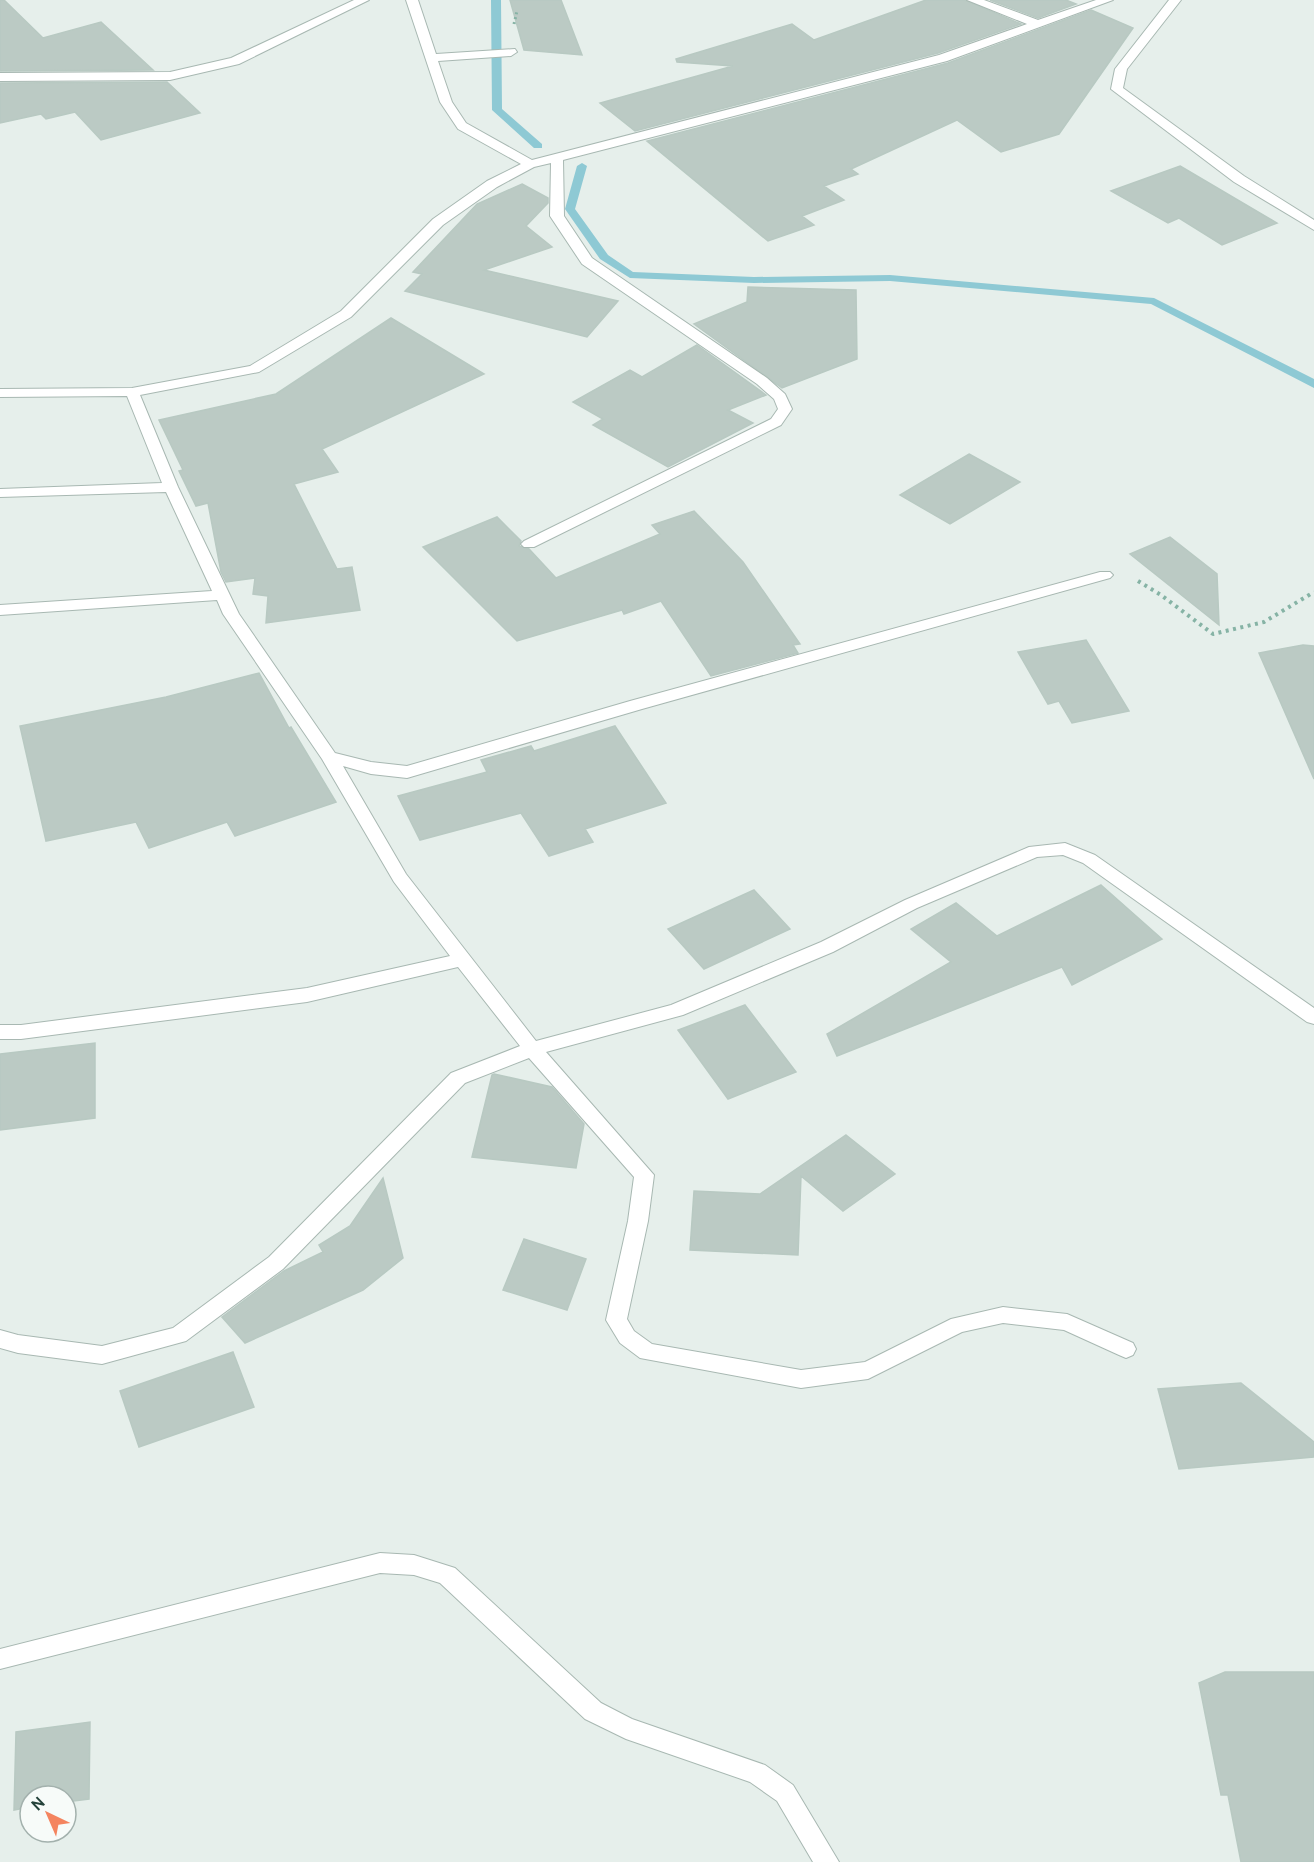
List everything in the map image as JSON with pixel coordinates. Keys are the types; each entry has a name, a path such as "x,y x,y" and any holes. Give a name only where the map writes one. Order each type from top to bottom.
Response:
{"street":[{"path":"0,77 170,76 235,62 363,0"},
{"path":"412,0 446,102 462,126 530,164"},
{"path":"973,0 1037,24"},
{"path":"0,393 132,392 255,369 346,314 438,222 492,184 530,164 944,58 1107,0"},
{"path":"1175,0 1121,69 1117,89 1239,179 1314,226"},
{"path":"431,58 511,52"},
{"path":"529,544 776,422 784,409 780,397 762,381 587,261 557,216 557,156"},
{"path":"132,392 171,487 231,614 329,757 400,878 532,1048 644,1175 639,1221 616,1320 627,1337 647,1352 801,1378 868,1370 958,1325 1003,1315 1067,1322 1126,1349"},
{"path":"0,493 171,487"},
{"path":"329,757 371,768 407,772 636,705 1106,575"},
{"path":"0,610 221,595"},
{"path":"0,1339 18,1344 102,1355 179,1335 276,1263 458,1078 532,1048 676,1010 827,947 911,904 1035,851 1065,849 1089,860 1137,891 1314,1017"},
{"path":"0,1032 21,1032 307,995 463,959"},
{"path":"0,1659 380,1563 414,1564 447,1575 593,1711 626,1728 757,1773 785,1793 827,1862"}],"path":[{"path":"1106,575 1123,574 1136,580 1161,595 1213,634 1264,622 1314,592"}],"building":[{"path":"0,0 4,0 43,38 101,22 153,70 0,71"},
{"path":"510,0 561,0 582,55 524,50"},
{"path":"926,0 965,0 1021,24 938,53 635,131 600,103 733,66 677,62 676,59 792,24 814,40"},
{"path":"990,0 1066,0 1076,4 1038,18"},
{"path":"1091,10 1133,28 1059,134 1001,152 957,120 851,169 858,174 824,186 844,200 802,216 814,225 768,241 647,141 948,63"},
{"path":"167,82 200,113 101,140 75,112 46,119 41,114 0,123 0,83"},
{"path":"1180,166 1277,223 1222,245 1179,218 1168,223 1111,191"},
{"path":"522,184 548,198 548,203 526,226 552,247 484,270 618,301 587,337 405,291 422,274 413,272 477,204"},
{"path":"748,287 856,290 857,359 782,388 694,324 747,302"},
{"path":"391,318 484,374 322,449 338,472 294,484 337,569 352,567 360,610 266,623 268,596 253,594 255,578 226,582 221,572 208,503 196,506 179,471 183,470 159,420 276,394"},
{"path":"697,345 766,395 728,410 753,423 668,467 593,425 603,419 573,402 630,370 642,377"},
{"path":"969,454 1020,482 950,524 900,495"},
{"path":"694,511 743,562 800,644 793,645 798,653 711,676 661,601 624,614 622,610 517,641 423,547 497,517 521,541 519,546 529,549 556,578 660,534 652,525"},
{"path":"1170,537 1217,574 1219,625 1130,554"},
{"path":"1086,640 1129,711 1072,723 1059,701 1048,704 1018,652"},
{"path":"1303,645 1314,646 1314,779 1259,653"},
{"path":"259,673 289,728 291,727 336,802 235,836 227,822 149,848 136,822 46,841 20,726 166,697"},
{"path":"615,726 666,803 585,829 593,842 549,856 521,813 420,840 398,796 487,772 481,760 531,746 534,751"},
{"path":"1101,885 1162,939 1072,985 1062,967 837,1056 827,1034 951,962 911,929 956,903 997,936"},
{"path":"754,890 790,929 704,969 668,929"},
{"path":"745,1005 796,1072 728,1099 678,1030"},
{"path":"95,1043 95,1118 0,1130 0,1054"},
{"path":"494,1074 552,1087 584,1124 576,1168 472,1157"},
{"path":"846,1135 895,1174 843,1211 801,1176 798,1255 690,1250 694,1191 760,1194"},
{"path":"383,1178 403,1258 363,1290 245,1343 222,1317 284,1271 323,1252 319,1245 350,1226"},
{"path":"524,1239 586,1259 567,1310 503,1290"},
{"path":"233,1352 254,1407 139,1447 120,1391"},
{"path":"1241,1383 1314,1442 1314,1457 1179,1469 1158,1389"},
{"path":"1225,1672 1314,1672 1314,1862 1241,1862 1228,1795 1221,1795 1199,1683"},
{"path":"90,1722 89,1799 78,1800 78,1784 18,1784 18,1809 14,1810 16,1732"}],"waterway":[{"path":"496,0 497,110 538,146"},
{"path":"582,166 570,209 604,257 630,275 754,280 890,278 1154,301 1314,384"}]}
